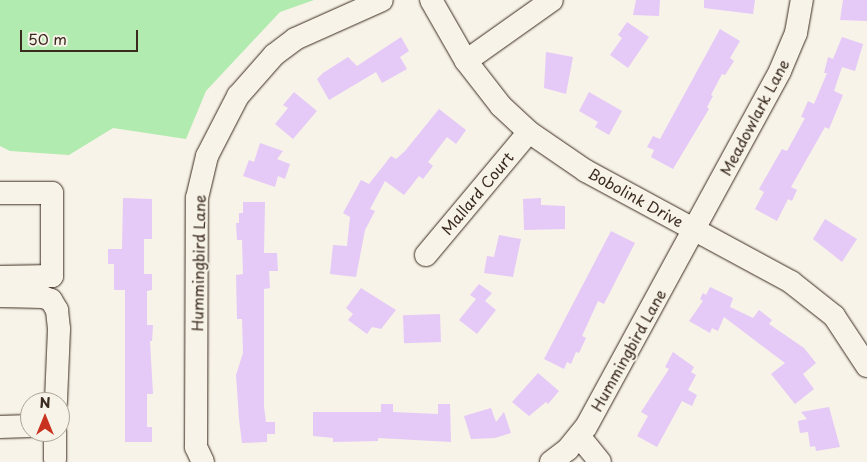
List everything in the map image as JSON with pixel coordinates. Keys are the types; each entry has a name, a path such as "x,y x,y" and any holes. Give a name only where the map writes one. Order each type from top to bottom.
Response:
{"street":[{"name":"Hummingbird Lane","path":"203,462 196,447 197,198 207,156 238,96 274,55 295,39 382,0"},
{"name":"Bobolink Drive","path":"431,0 466,61 501,106 529,132 586,171 791,282 815,299 844,329 867,366"},
{"path":"466,61 552,0"},
{"name":"Meadowlark Lane","path":"694,229 780,71 796,33 802,0"},
{"name":"Mallard Court","path":"426,254 529,132"},
{"path":"0,193 52,193 52,276 0,277"},
{"name":"Hummingbird Lane","path":"551,462 568,449 579,436 694,229"},
{"path":"0,296 42,297 51,300 57,310 60,328 57,392"},
{"path":"0,426 20,426"},
{"path":"579,436 600,462"},
{"path":"55,459 56,442"}],"green space":[{"path":"0,0 314,0 280,12 206,91 186,139 113,128 69,155 10,151 0,146"}],"building":[{"path":"636,0 660,0 659,16 633,15"},
{"path":"704,0 755,0 753,14 704,8"},
{"path":"843,0 867,0 867,21 840,20"},
{"path":"627,22 649,37 628,68 610,55 622,38 618,35"},
{"path":"720,29 740,41 730,58 734,61 725,75 722,74 711,95 713,96 707,107 709,109 673,169 651,157 654,150 647,147 653,136 660,139"},
{"path":"401,37 409,51 400,57 407,69 382,83 376,72 329,100 317,79 323,73 348,57 357,66"},
{"path":"842,37 863,44 855,71 842,67 834,91 843,95 829,129 825,127 791,187 797,190 792,201 788,199 777,221 755,209 764,192 759,189 782,149 787,151 805,118 801,117 808,101 814,104 827,73 824,73 828,57 833,59"},
{"path":"546,52 573,57 566,94 544,88"},
{"path":"294,92 317,111 293,139 275,124 288,108 283,105"},
{"path":"589,92 622,111 609,135 595,127 598,122 579,111"},
{"path":"439,109 466,130 456,144 447,137 428,162 433,166 423,179 419,176 404,195 385,181 370,209 375,211 365,230 356,277 330,274 333,245 347,246 350,217 343,213 361,180 369,184 391,156 396,159 405,151"},
{"path":"260,143 283,151 277,159 290,164 285,179 278,176 275,187 243,176 249,160 254,162"},
{"path":"123,198 152,199 152,239 144,239 144,274 152,274 152,290 147,291 147,325 153,325 152,341 150,341 153,394 147,394 147,427 152,427 152,442 125,442 125,290 114,290 114,264 108,264 108,249 122,249"},
{"path":"541,198 541,205 565,206 565,229 524,230 523,199"},
{"path":"243,202 265,202 264,253 277,253 278,271 269,271 270,288 264,289 264,407 266,422 275,422 275,434 267,434 267,442 242,443 239,419 236,375 243,353 242,319 237,319 236,275 243,274 242,240 237,240 236,223 239,223 239,213 243,213"},
{"path":"825,219 857,239 842,262 813,239"},
{"path":"611,231 635,243 604,304 598,301 582,336 586,338 579,353 576,352 571,364 567,362 564,369 544,359"},
{"path":"499,235 521,239 513,277 484,273 487,256 494,257"},
{"path":"479,284 492,293 485,301 496,310 477,334 459,320 476,299 470,295"},
{"path":"710,287 733,298 730,307 753,318 759,310 772,320 769,324 804,348 816,363 803,374 814,389 795,404 771,374 785,363 724,317 718,331 712,328 710,333 689,321 703,301 700,299 703,293 706,295"},
{"path":"361,288 396,310 381,329 372,327 367,334 348,320 353,314 346,308"},
{"path":"440,314 441,342 404,343 403,315"},
{"path":"673,352 694,367 691,372 696,375 688,390 697,395 692,406 682,401 657,447 637,436 648,416 641,412 669,369 665,367"},
{"path":"538,373 559,391 548,404 546,402 529,416 512,402"},
{"path":"381,404 393,404 393,412 438,414 438,404 450,404 451,442 378,438 378,441 333,442 333,438 313,436 313,412 381,412"},
{"path":"829,407 840,447 816,451 815,446 810,447 808,432 800,433 798,421 807,419 801,412"},
{"path":"491,408 496,422 504,412 511,433 495,438 471,439 464,416"}]}
